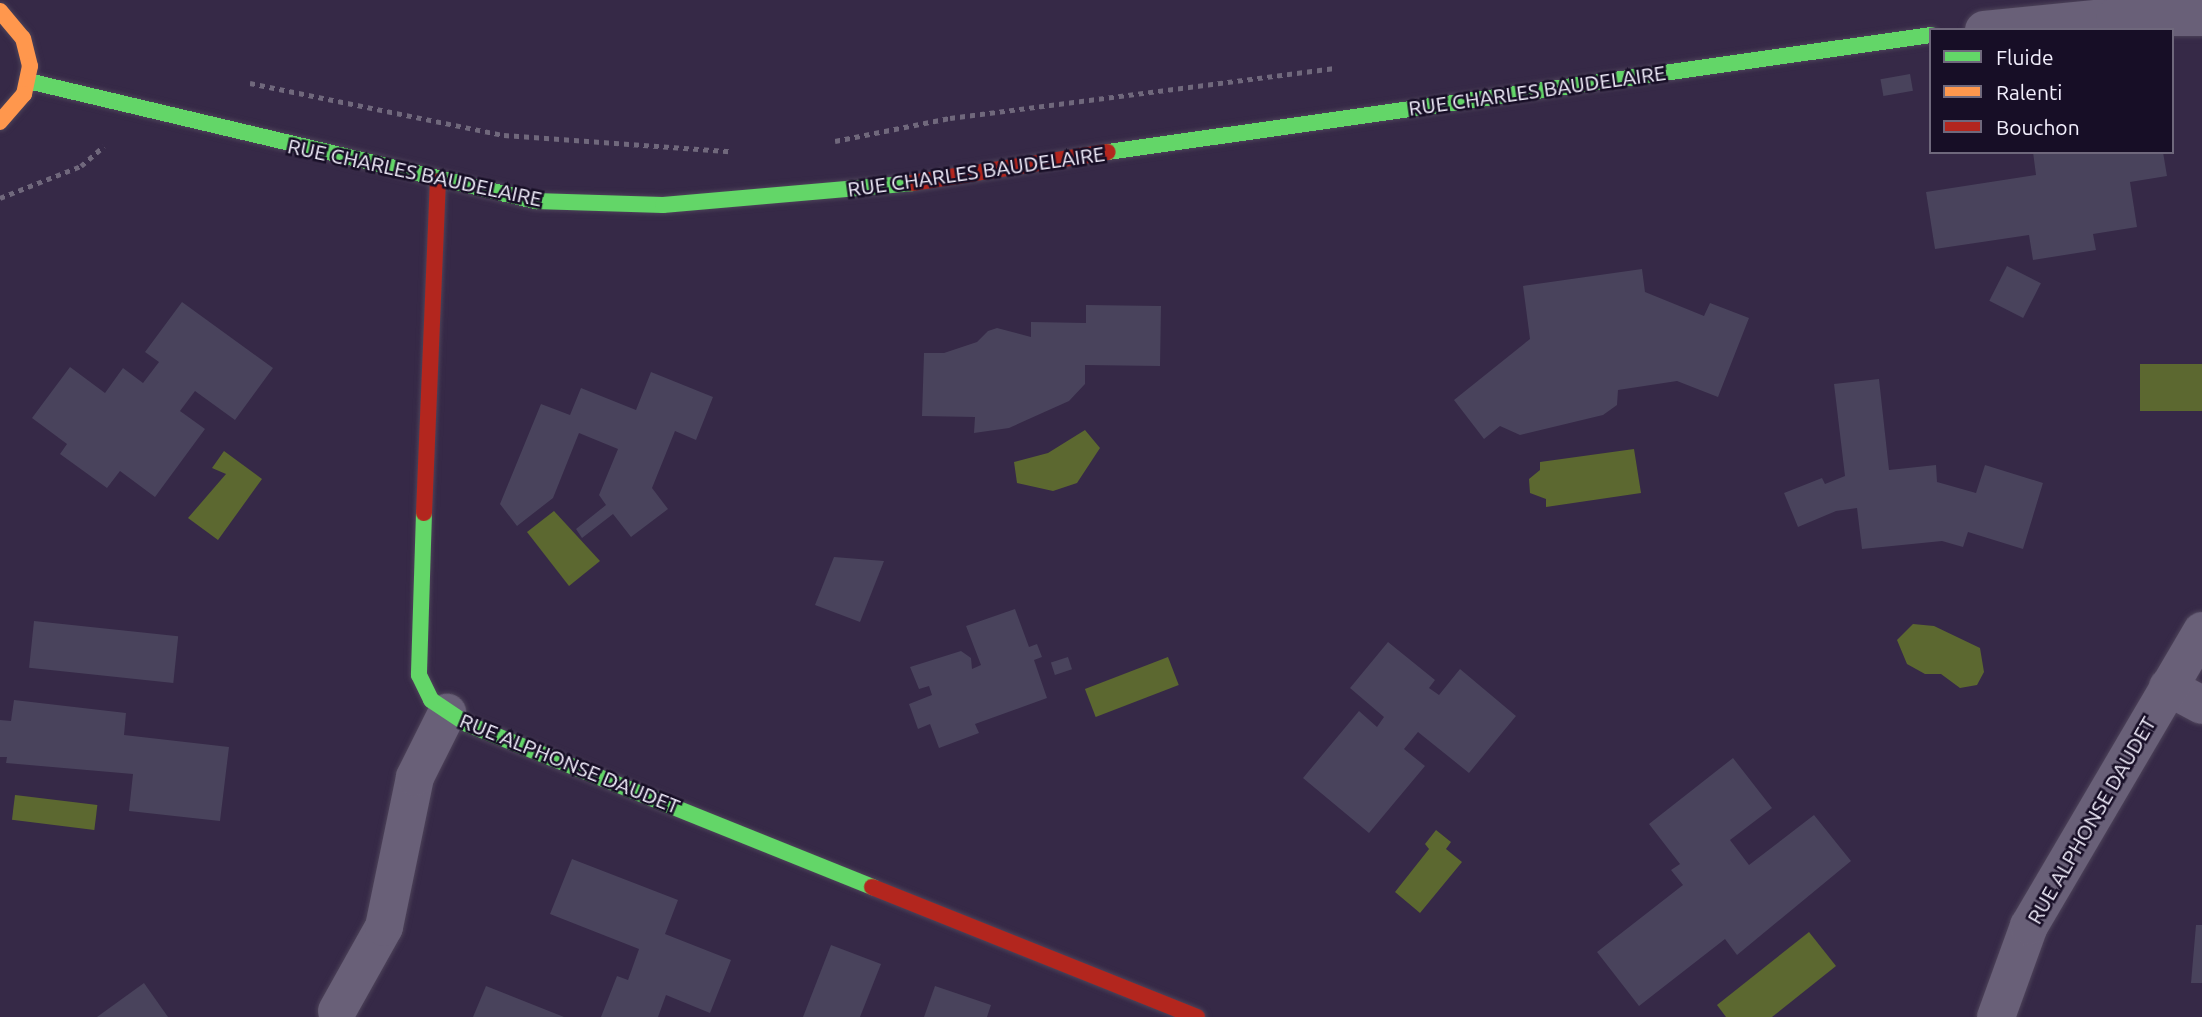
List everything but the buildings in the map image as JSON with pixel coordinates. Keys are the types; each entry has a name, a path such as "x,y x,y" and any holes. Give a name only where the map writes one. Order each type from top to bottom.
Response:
{"street":[{"path":"0,11 23,38 30,66 28,81 17,106 0,122"},
{"path":"1992,28 2063,11 2202,17"},
{"name":"RUE CHARLES BAUDELAIRE","path":"28,81 121,106 438,181 535,201 663,205 906,184 1227,133 1929,36"},
{"name":"RUE ALPHONSE DAUDET","path":"438,181 418,640 419,675 431,700 447,713 1197,1017"},
{"name":"RUE ALPHONSE DAUDET","path":"1996,1017 2029,926 2202,631"},
{"path":"2168,687 2202,705"},
{"path":"337,1011 384,927 415,777 447,713"}],"path":[{"path":"827,143 950,118 1341,68"},
{"path":"237,82 504,135 740,150"},
{"path":"0,198 81,166 99,153 121,106"}],"shaded area":[{"path":"2140,364 2202,364 2202,411 2140,411"},
{"path":"1085,430 1100,448 1077,483 1053,491 1017,483 1014,462 1048,453"},
{"path":"1634,449 1641,493 1546,507 1546,499 1530,493 1529,479 1540,470 1540,462"},
{"path":"224,451 262,479 218,540 188,518 226,474 212,468"},
{"path":"554,511 600,561 569,586 527,532"},
{"path":"1913,624 1934,626 1980,648 1984,672 1977,685 1960,688 1941,674 1925,674 1907,664 1897,640"},
{"path":"1168,657 1179,685 1096,717 1085,689"},
{"path":"15,795 97,805 94,830 12,820"},
{"path":"1436,830 1451,842 1446,849 1462,862 1420,913 1395,892 1429,849 1425,844"},
{"path":"1809,932 1836,966 1772,1017 1726,1017 1717,1005"}],"traffic: fast":[{"path":"1108,152 1929,35"},
{"path":"28,81 535,201 663,205 912,183"},
{"path":"424,513 419,675 431,700 467,724 872,887"}],"traffic: slow":[{"path":"0,11 23,38 30,66 24,94 0,122"}],"traffic: jam":[{"path":"912,183 1108,152"},
{"path":"424,513 438,181"},
{"path":"872,887 1197,1017"}]}
